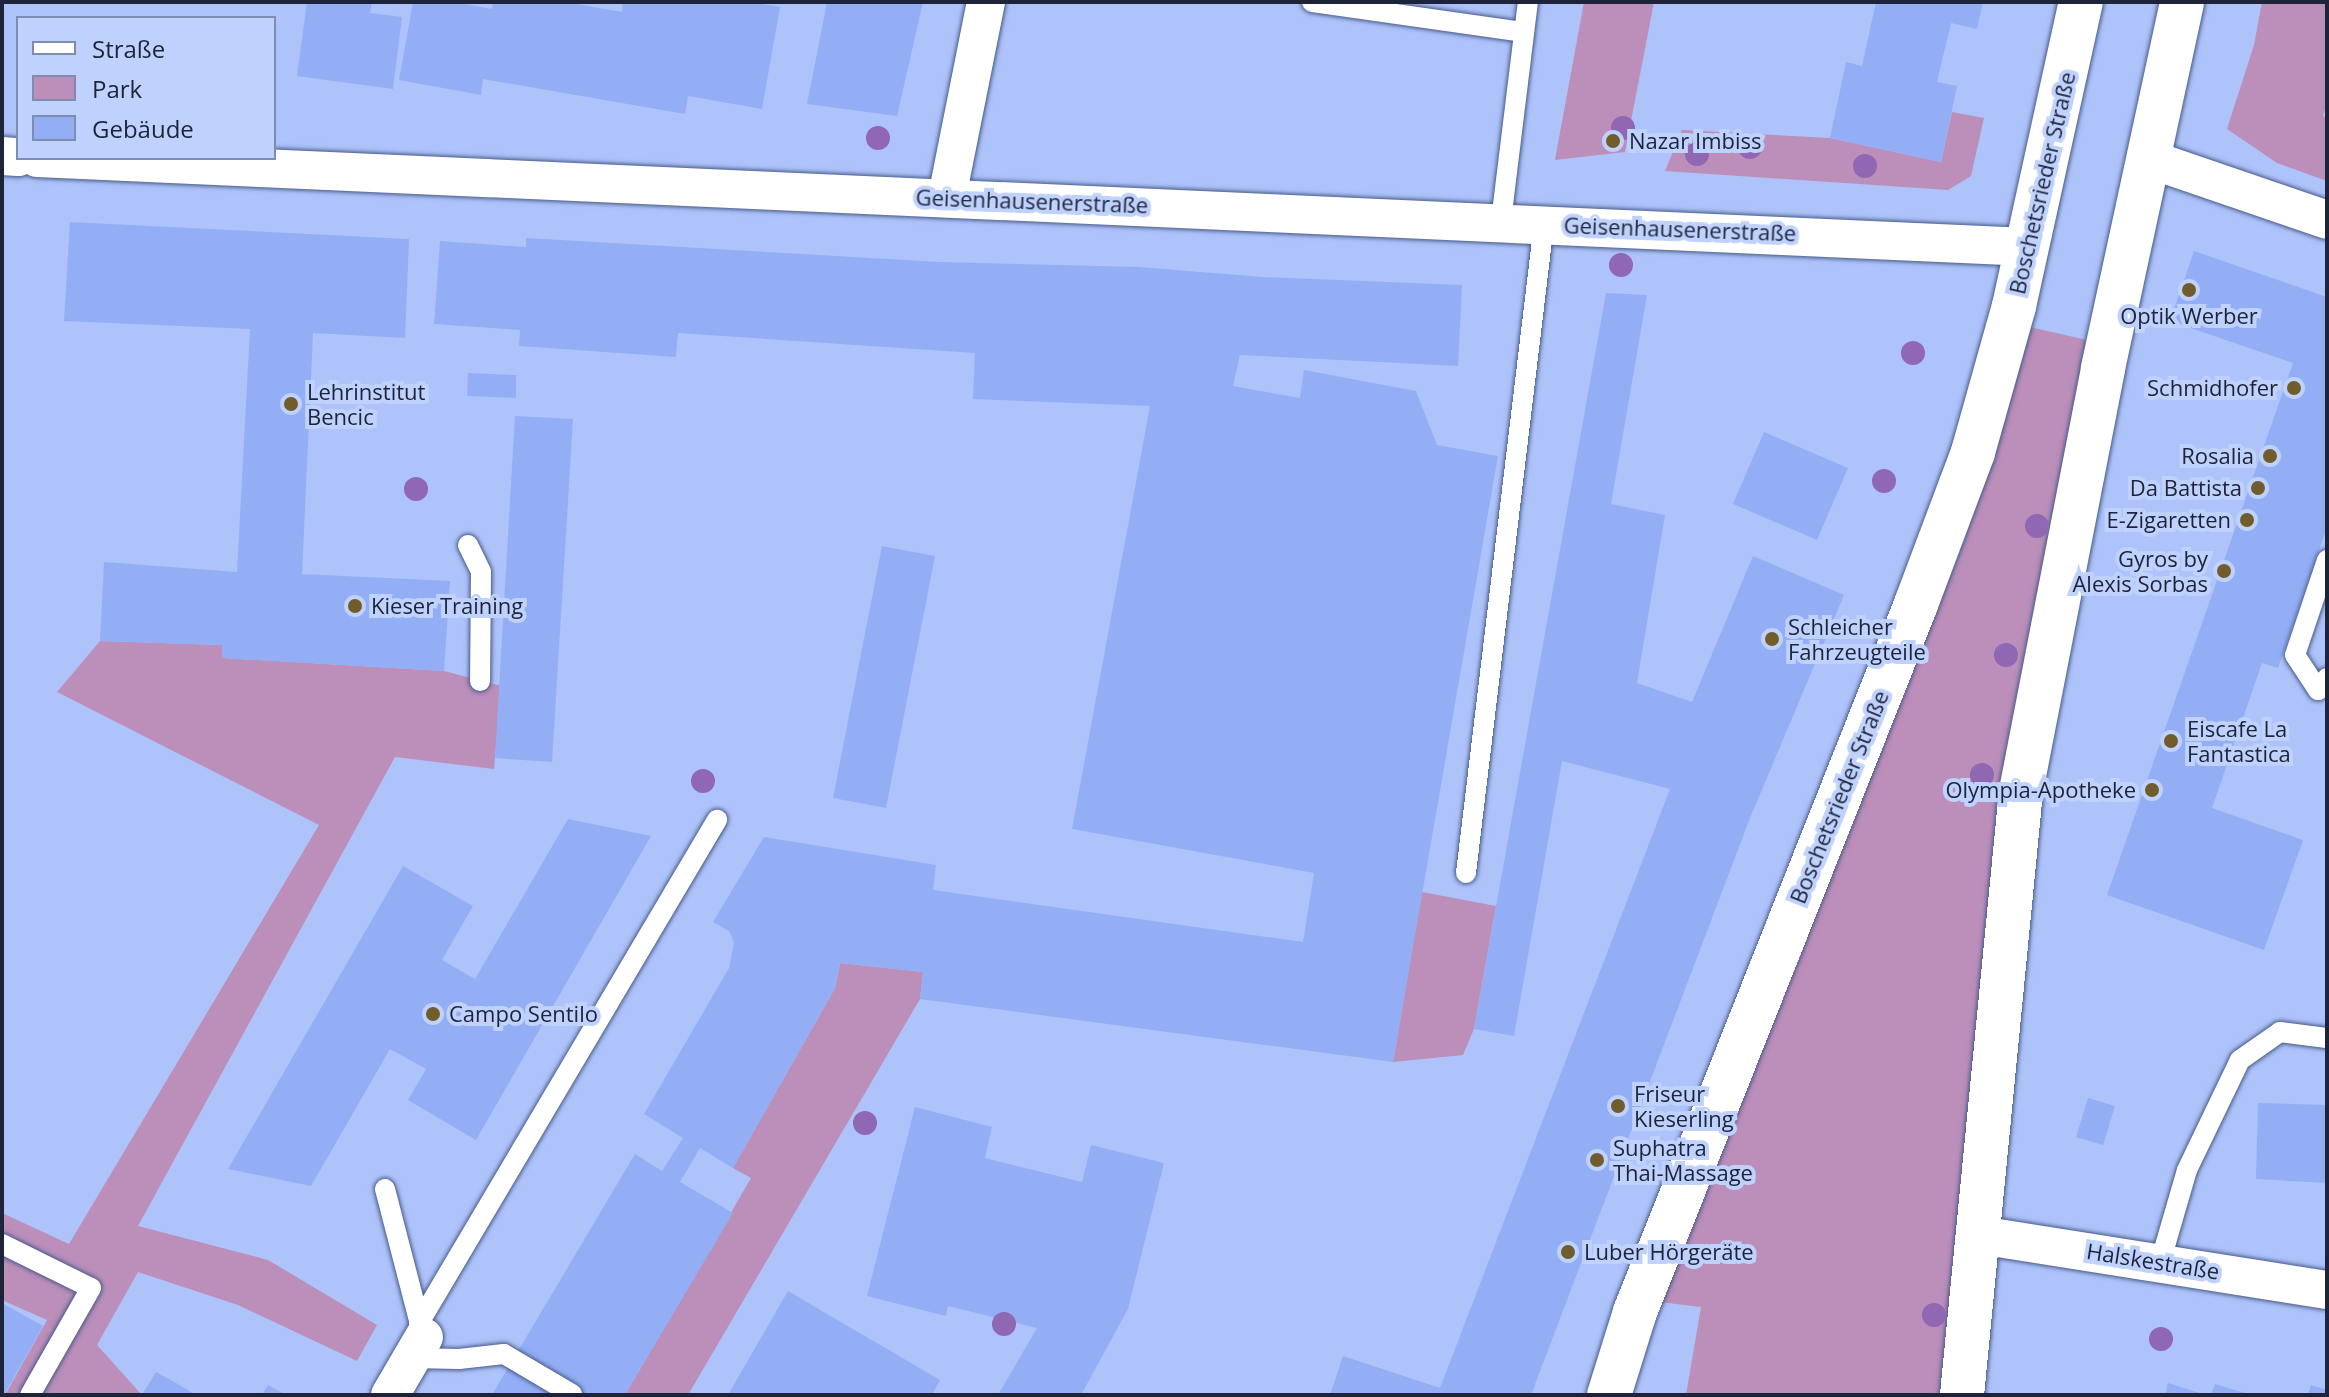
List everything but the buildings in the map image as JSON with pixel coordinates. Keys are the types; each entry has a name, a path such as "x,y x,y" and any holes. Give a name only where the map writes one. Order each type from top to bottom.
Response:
{"main road":[{"name":"Boschetsrieder Straße","path":"1609,1395 1635,1312 1916,604 1973,452 1995,384 2081,2"},
{"path":"1962,1395 2021,791 2103,368 2182,2"}],"street":[{"path":"947,197 986,2"},
{"path":"2149,159 2327,220"},
{"name":"Geisenhausenerstraße","path":"84,160 1501,221 2027,247"},
{"name":"Halskestraße","path":"1979,1235 2327,1290"},
{"path":"390,1395 418,1340"}],"lane":[{"path":"1312,2 1523,32"},
{"path":"1501,221 1528,2"},
{"path":"1466,873 1544,224"},
{"path":"468,545 481,572 480,681"},
{"path":"2327,560 2295,655 2318,690 2327,678"},
{"path":"418,1340 717,820"},
{"path":"2160,1263 2187,1170 2240,1060 2280,1032 2327,1038"},
{"path":"385,1189 418,1340"},
{"path":"2,1244 91,1288 30,1395"},
{"path":"418,1340 459,1359 504,1354 572,1394"}],"green space":[{"path":"1584,2 1654,2 1625,152 1555,160"},
{"path":"2262,2 2327,2 2327,103 2323,116 2327,118 2327,181 2277,163 2227,129 2254,45"},
{"path":"1952,112 1984,118 1971,176 1948,190 1665,171 1682,130 1830,138 1941,162"},
{"path":"2030,327 2087,340 1942,1395 1686,1395 1701,1307 1660,1302 1963,544"},
{"path":"100,641 222,645 223,658 444,671 501,686 494,769 395,757 138,1226 268,1260 377,1325 357,1361 238,1305 138,1272 97,1345 142,1395 5,1395 47,1320 2,1300 2,1213 69,1244 319,825 57,692"},
{"path":"1422,892 1496,906 1474,1029 1463,1055 1393,1062"},
{"path":"840,963 923,972 920,999 688,1395 625,1395 751,1178 733,1168 835,988"}],"place":[{"name":"Nazar Imbiss","path":"1613,141"},
{"name":"Optik Werber","path":"2189,290"},
{"name":"Schmidhofer","path":"2294,388"},
{"name":"Lehrinstitut Bencic","path":"291,404"},
{"name":"Rosalia","path":"2270,456"},
{"name":"Da Battista","path":"2258,488"},
{"name":"E-Zigaretten","path":"2247,520"},
{"name":"Gyros by Alexis Sorbas","path":"2224,571"},
{"name":"Kieser Training","path":"355,606"},
{"name":"Schleicher Fahrzeugteile","path":"1772,639"},
{"name":"Eiscafe La Fantastica","path":"2171,741"},
{"name":"Olympia-Apotheke","path":"2152,790"},
{"name":"Campo Sentilo","path":"433,1014"},
{"name":"Friseur Kieserling","path":"1618,1106"},
{"name":"Suphatra Thai-Massage","path":"1597,1160"},
{"name":"Luber Hörgeräte","path":"1568,1252"}]}
